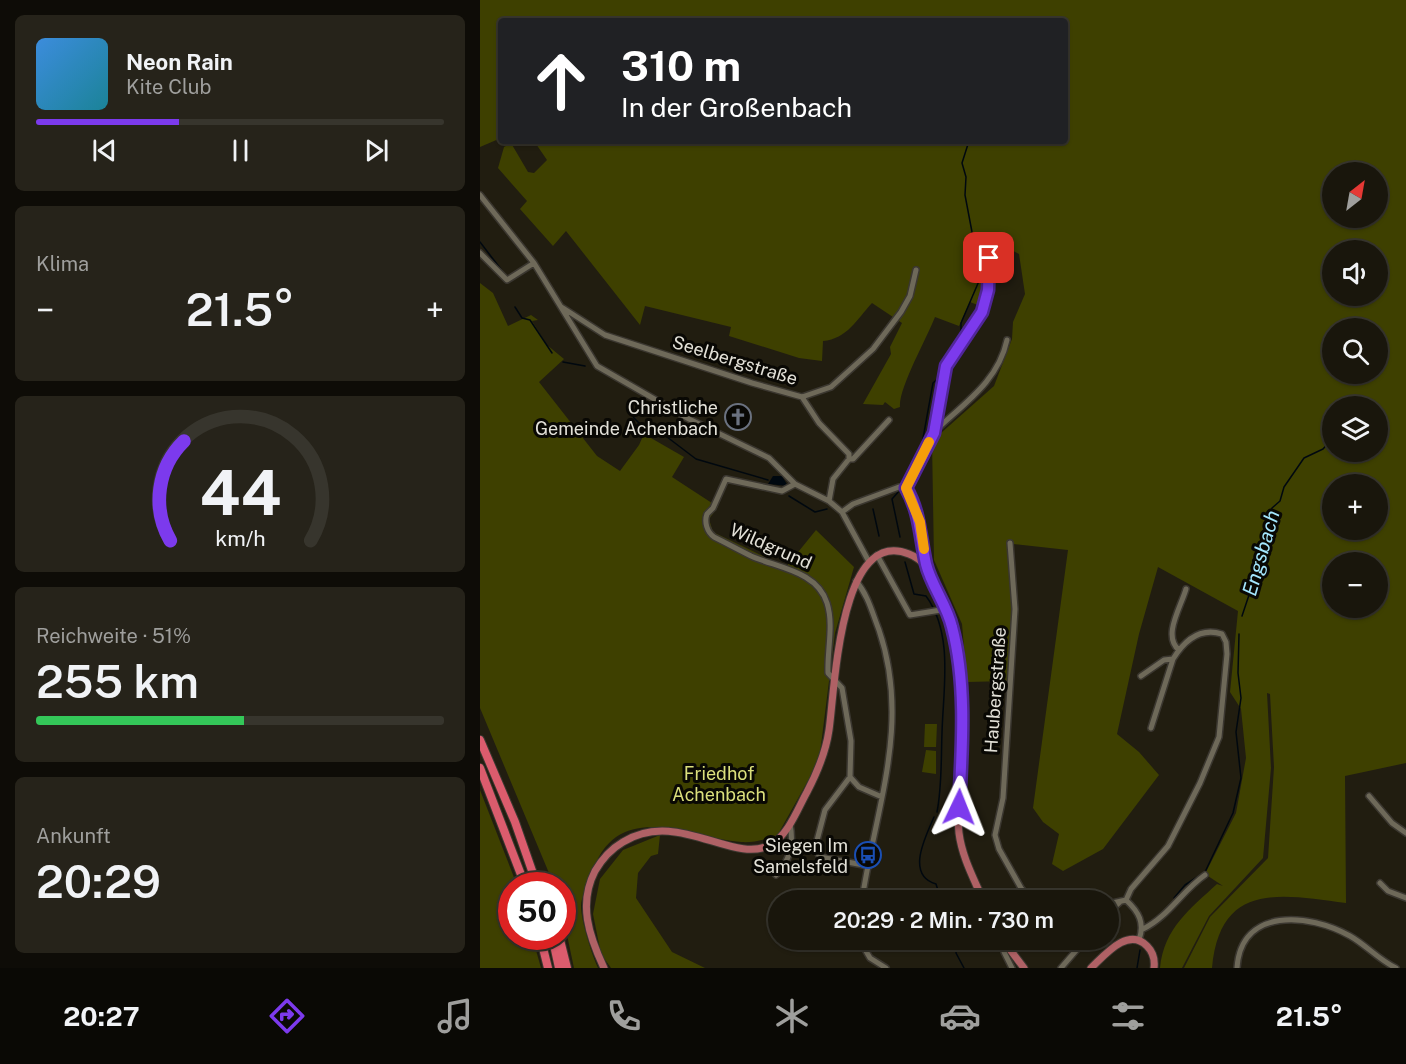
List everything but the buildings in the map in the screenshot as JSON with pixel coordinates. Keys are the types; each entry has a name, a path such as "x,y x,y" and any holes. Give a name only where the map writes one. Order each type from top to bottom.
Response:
{"highway":[{"path":"480,740 533,872"},
{"path":"480,768 520,872"},
{"path":"530,864 535,872"},
{"path":"544,950 548,968"},
{"path":"555,950 559,968"},
{"path":"562,950 567,968"}],"main road":[{"path":"604,968 588,927 587,898 597,868 620,843 639,834 665,830 742,848 758,849 770,846 780,838 810,785 822,757 829,731 834,680 844,624 856,581 868,560 877,555 901,552 918,559 926,566 947,609 953,629 959,670 962,751 960,836 962,849 979,890"},
{"path":"1091,968 1119,943 1139,940 1152,952 1154,968"},
{"path":"1010,950 1024,968"}],"street":[{"path":"480,195 534,263 597,366 688,419 769,458 795,484 830,501 842,512 868,560"},
{"path":"926,566 920,522 906,488 934,433 946,366 964,342 986,299 990,274 989,243"},
{"path":"480,253 507,280 534,263"},
{"name":"Seelbergstraße","path":"561,307 605,335 802,397 831,387 873,350 902,312 910,296 916,270"},
{"path":"934,433 977,395 993,375 1007,340"},
{"path":"802,397 819,423 847,448 849,459"},
{"path":"830,501 833,479 849,459 853,459 890,420"},
{"name":"Wildgrund","path":"795,484 782,491 726,479 712,508 706,514 706,525 709,534 714,537 752,556 800,574 818,586 827,604 830,620 828,673 834,680"},
{"path":"842,512 854,504 899,487 906,488"},
{"name":"Haubergstraße","path":"1010,543 1015,609 1007,752 995,835 1022,890"},
{"path":"877,555 910,615 947,609"},
{"path":"856,581 866,592 886,652 892,680 892,730 864,890"},
{"path":"1179,650 1174,645 1172,635 1186,589"},
{"path":"1119,903 1168,846 1180,826 1219,737 1226,642 1221,634 1211,631 1201,632 1179,650 1173,659 1151,728"},
{"path":"1141,676 1164,660 1173,659"},
{"path":"834,680 842,688 851,741 850,777 825,810 815,848 820,857 869,866"},
{"path":"850,777 859,787 882,797"},
{"path":"1369,796 1392,823 1406,832"},
{"path":"776,875 786,865 792,848 790,822"},
{"path":"1143,929 1158,922 1184,892 1206,875"},
{"path":"1380,883 1388,891 1406,898"},
{"path":"1119,901 1123,900"},
{"path":"1123,900 1138,912 1143,929 1139,940"},
{"path":"1237,968 1238,952 1254,929 1277,921 1302,920 1333,928 1350,936 1396,968"},
{"path":"865,950 870,958 886,968"},
{"path":"1004,950 1012,968"},
{"path":"1061,968 1077,950"}],"green space":[{"path":"480,0 1406,0 1406,763 1345,776 1346,903 1298,897 1257,900 1240,907 1227,920 1217,940 1212,968 1184,968 1210,917 1268,858 1274,767 1270,694 1267,693 1271,768 1263,858 1209,916 1182,968 1160,968 1167,942 1180,920 1217,884 1223,886 1205,874 1236,813 1246,758 1241,709 1230,692 1238,611 1158,567 1139,634 1117,734 1139,752 1159,775 1103,849 1063,871 1052,864 1059,834 1043,822 1033,808 1068,550 1013,544 1016,615 1008,681 967,682 962,624 934,560 932,441 994,386 1012,339 1013,322 1025,294 1019,254 991,239 994,283 988,309 970,302 959,326 935,317 908,376 900,407 894,409 885,402 883,405 863,404 891,354 890,347 902,323 872,303 845,332 823,341 822,361 799,358 729,336 731,327 645,306 640,325 566,231 553,246 520,209 527,201 498,168 504,147 509,144 512,144 528,172 534,173 547,160 536,144 1068,144 1068,18 498,18 498,139 480,147"},
{"name":"Friedhof Achenbach","path":"480,283 493,293 508,326 531,315 538,320 532,321 547,345 564,359 539,382 597,456 620,471 644,434 684,457 672,477 718,507 709,519 713,532 786,567 816,530 854,567 835,633 819,761 777,836 741,842 656,827 636,829 618,836 603,851 581,902 585,929 598,968 574,968 570,950 576,950 576,872 549,872 480,708"},
{"path":"925,724 937,724 936,747 924,747"},
{"path":"926,750 936,751 936,774 922,772"},
{"path":"480,790 512,872 498,872 498,950 536,950 541,968 480,968"},
{"path":"660,835 658,854 651,856 638,873 636,898 672,952 705,968 611,968 601,954 593,914 600,879 623,850"}],"shaded area":[{"path":"773,476 782,476 788,486 768,484"}],"waterway":[{"path":"961,338 961,323 982,274 965,195 966,177 962,163 968,144"},
{"path":"480,242 503,272"},
{"path":"515,307 522,318 530,320 552,353"},
{"path":"947,369 958,357 960,348"},
{"path":"563,362 585,366"},
{"path":"920,455 933,383 942,375"},
{"path":"628,406 634,418 642,426 667,437 696,459 768,480"},
{"name":"Engsbach","path":"1242,616 1265,547 1272,508 1280,501 1284,487 1304,458 1322,449"},
{"path":"900,490 892,499 900,537"},
{"path":"789,496 815,512 827,509"},
{"path":"873,509 879,536"},
{"path":"905,562 914,594 926,596 935,611 944,645 941,783 937,812"},
{"name":"Engsbach","path":"1174,898 1185,885 1205,872 1233,813 1241,778 1236,732 1241,698 1238,673 1239,634"},
{"path":"934,817 920,854 920,864 921,872 936,884 938,890"},
{"path":"956,950 964,968"},
{"name":"Engsbach","path":"1137,968 1140,950"}],"slow traffic":[{"path":"924,549 920,522 906,488 929,442"}],"place":[{"name":"Christliche Gemeinde Achenbach","path":"738,417"},
{"name":"Siegen Im Samelsfeld","path":"868,855"}],"route":[{"path":"959,807 962,751 959,670 953,629 947,609 926,566 920,522 906,488 934,433 946,366 982,312 988,290 989,258"}]}
